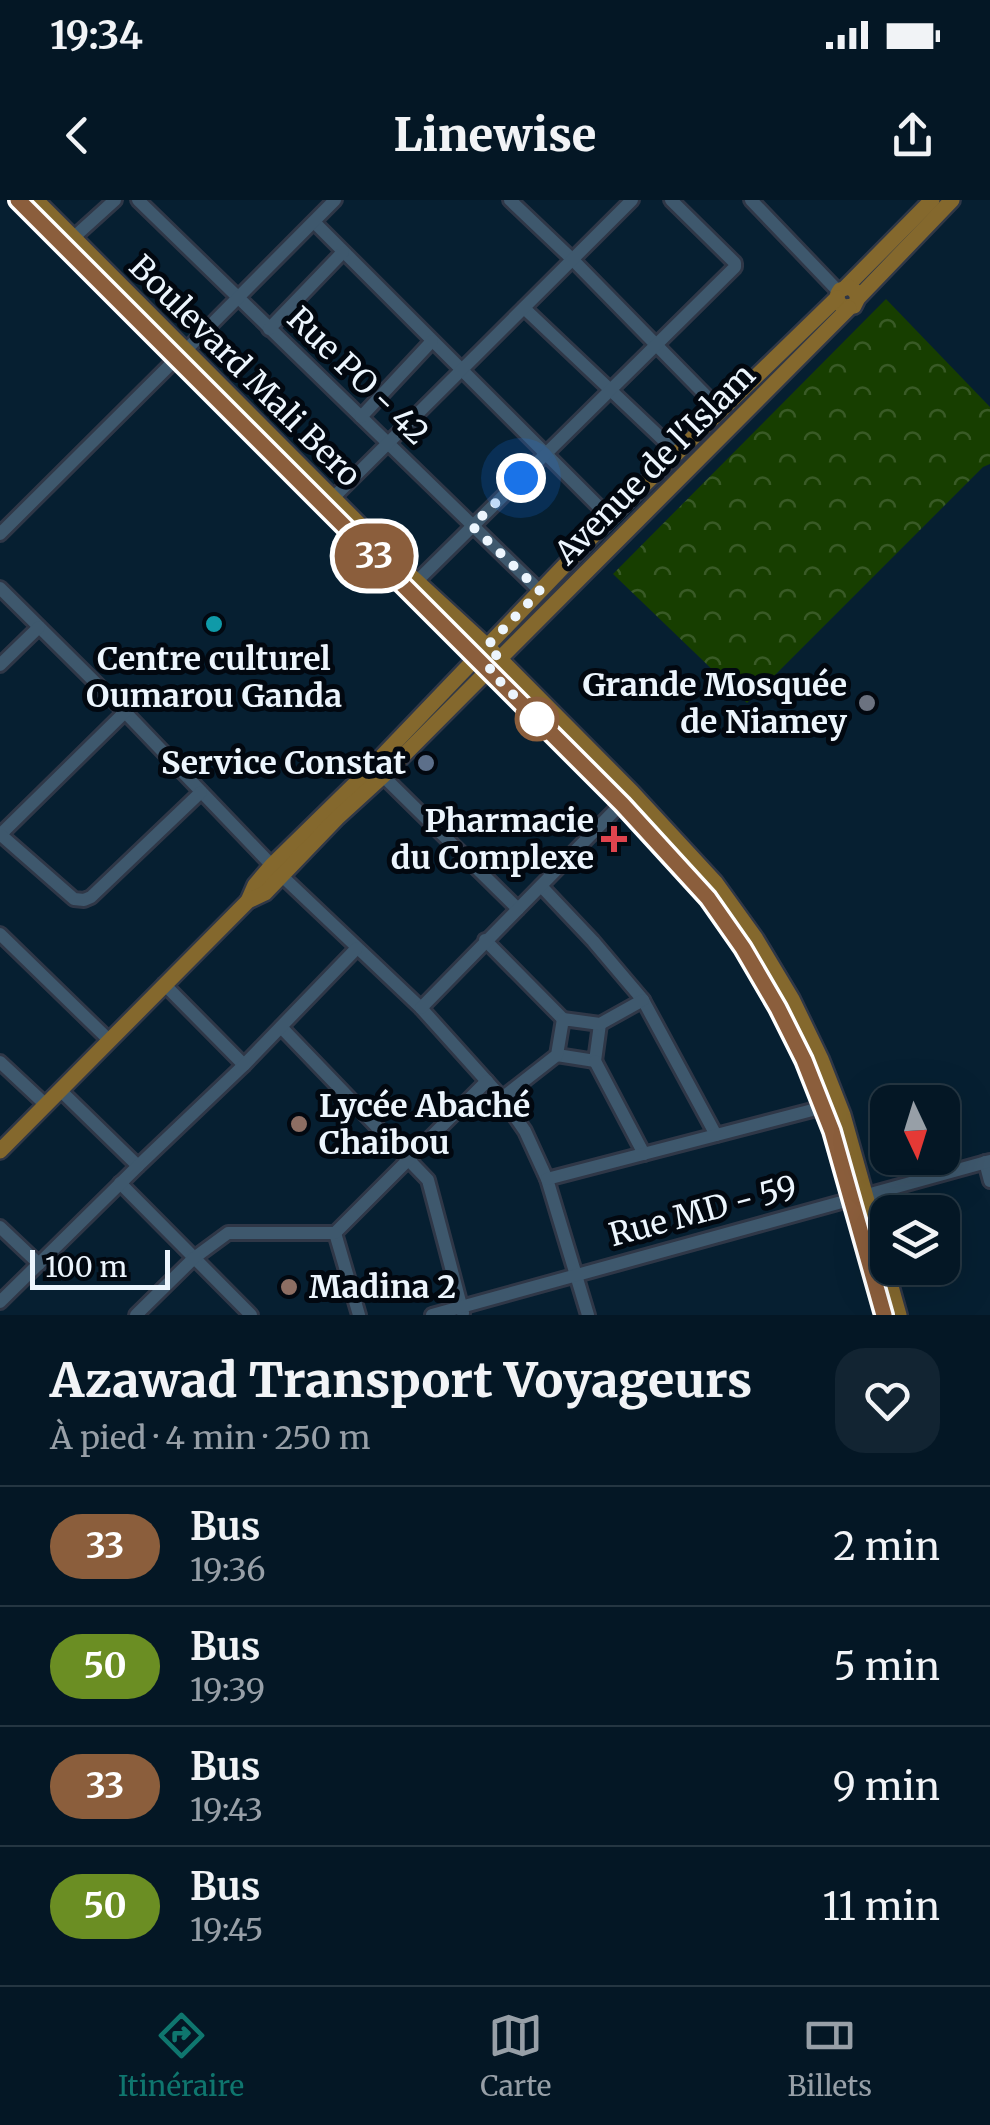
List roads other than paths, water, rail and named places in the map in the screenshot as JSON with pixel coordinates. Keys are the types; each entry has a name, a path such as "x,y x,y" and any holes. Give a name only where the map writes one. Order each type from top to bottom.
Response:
{"main road":[{"name":"Boulevard Mali Bero","path":"18,200 181,354 653,827 715,882 792,999 841,1107 884,1315"},
{"name":"Boulevard Mali Bero","path":"36,200 181,354"},
{"name":"Avenue de l'Islam","path":"403,745 494,664 846,297 932,200"},
{"name":"Avenue de l'Islam","path":"403,745 481,652 610,518 952,200"},
{"name":"Boulevard Mali Bero","path":"494,664 622,804 653,827 743,948 778,1008 824,1107 899,1315"},
{"path":"0,1151 248,901 265,894 277,870 374,778 403,745"}],"street":[{"path":"74,238 115,200"},
{"name":"Rue PO - 42","path":"138,200 540,591"},
{"path":"0,534 335,200"},
{"path":"510,200 721,412"},
{"path":"329,502 632,200"},
{"path":"412,586 734,268 734,263 672,200"},
{"path":"751,200 846,297"},
{"path":"314,222 610,518"},
{"path":"269,329 343,252"},
{"path":"524,308 678,454"},
{"path":"361,417 432,340"},
{"path":"0,588 277,870 421,1008 502,1098 525,1130 548,1179 588,1315"},
{"path":"0,664 39,626"},
{"path":"125,712 0,835 74,899 84,900 201,792"},
{"path":"374,778 518,908"},
{"path":"421,1008 622,804"},
{"path":"541,886 642,1000 716,1135"},
{"path":"0,934 109,1040"},
{"path":"486,940 563,1018 600,1024 642,1000"},
{"path":"0,1302 244,1065 357,948"},
{"path":"164,984 244,1065"},
{"path":"502,1098 557,1055 563,1018"},
{"path":"600,1024 594,1061 644,1154"},
{"path":"281,1027 428,1180 463,1311"},
{"path":"557,1055 594,1061"},
{"path":"0,1062 46,1105"},
{"path":"136,1315 194,1258 228,1233 335,1233 487,1081"},
{"path":"60,1090 138,1166"},
{"path":"548,1179 824,1107"},
{"path":"988,1161 990,1182"},
{"name":"Rue MD - 59","path":"432,1315 463,1311 576,1275 988,1161"},
{"path":"120,1183 251,1315"},
{"path":"0,1227 38,1264"},
{"path":"335,1233 358,1315"}],"place":[{"name":"Centre culturel Oumarou Ganda","path":"214,624"},
{"name":"Grande Mosquée de Niamey","path":"867,703"},
{"name":"Service Constat","path":"426,763"},
{"name":"Pharmacie du Complexe","path":"614,839"},
{"name":"Lycée Abaché Chaibou","path":"299,1124"},
{"name":"Madina 2","path":"289,1287"}]}
